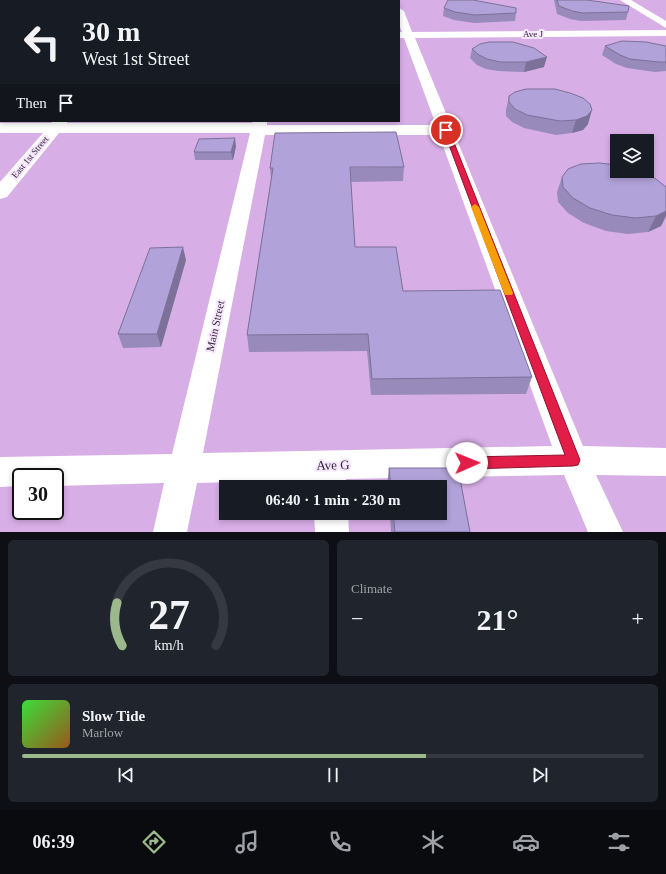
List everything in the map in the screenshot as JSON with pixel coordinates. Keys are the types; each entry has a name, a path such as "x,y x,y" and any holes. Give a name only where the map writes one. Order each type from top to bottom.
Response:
{"street":[{"path":"625,0 666,25"},
{"path":"400,15 404,35 446,130 573,460 606,532"},
{"name":"Ave J","path":"404,35 666,33"},
{"path":"0,128 58,124 259,126 376,125 446,130"},
{"name":"East 1st Street","path":"0,193 58,124"},
{"name":"Main Street","path":"170,532 259,126"},
{"name":"Ave G","path":"0,472 183,469 330,476 573,460 666,462"},
{"path":"331,520 332,532"}],"shaded area":[{"path":"400,0 666,0 666,532 0,532 0,122 400,122"}],"building":[{"path":"448,0 473,0 516,8 516,13 475,15 455,12 444,8"},
{"path":"557,0 587,0 629,6 628,12 583,13 559,6"},
{"path":"622,41 646,42 666,46 666,62 630,59 605,46"},
{"path":"489,42 513,42 534,48 547,57 526,62 500,62 487,59 472,49 480,44"},
{"path":"526,89 555,89 570,93 583,98 590,104 592,110 587,116 576,120 560,121 527,115 515,109 509,102 509,96 515,92"},
{"path":"396,132 404,167 350,167 355,247 396,247 403,291 500,290 532,377 372,379 368,334 247,335 273,168 270,168 275,133"},
{"path":"235,138 231,152 194,152 199,139"},
{"path":"581,164 610,164 610,178 656,179 666,187 666,211 656,216 635,218 612,215 590,208 573,198 563,187 562,177 568,169"},
{"path":"183,247 157,334 118,334 150,248"},
{"path":"389,468 458,468 470,532 395,532 394,520 447,520 447,480 390,480"}],"slow traffic":[{"path":"475,207 508,293"}],"route":[{"path":"446,130 573,460 467,463"}]}
